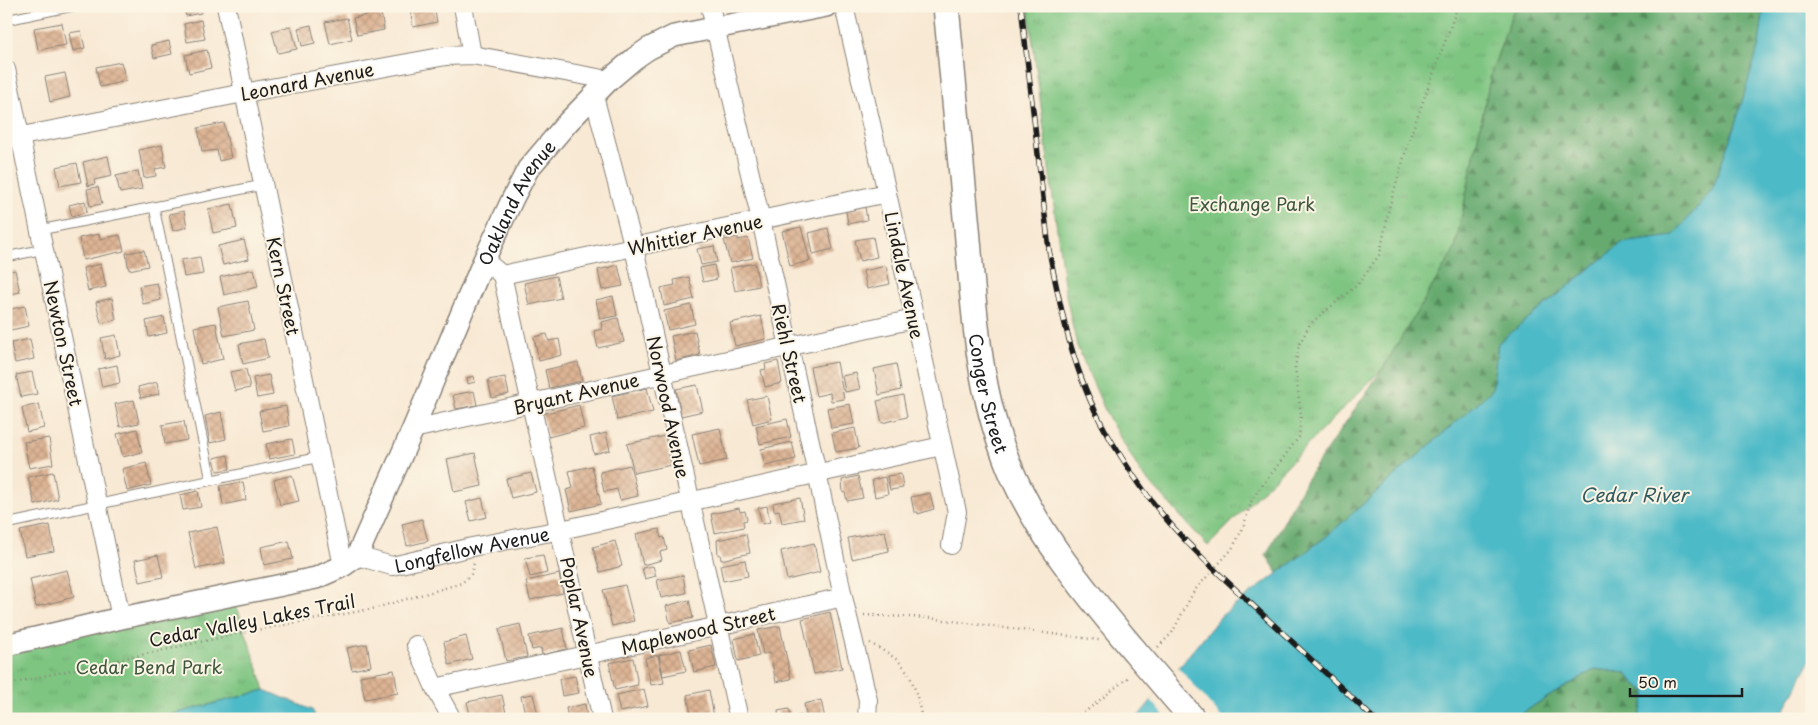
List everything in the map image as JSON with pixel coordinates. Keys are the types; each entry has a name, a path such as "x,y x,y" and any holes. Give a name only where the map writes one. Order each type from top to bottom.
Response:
{"main road":[{"name":"Conger Street","path":"946,6 977,345 986,397 993,422 1007,462 1022,494 1038,524 1057,553 1193,719"}],"street":[{"name":"Kern Street","path":"226,6 320,457 350,561"},
{"path":"463,6 472,54"},
{"name":"Riehl Street","path":"710,6 761,220 851,633 868,700 867,719"},
{"name":"Oakland Avenue","path":"350,561 413,429 484,260 528,169 568,122 609,80 648,49 674,36 826,6"},
{"name":"Lindale Avenue","path":"844,6 957,512 951,544"},
{"name":"Leonard Avenue","path":"13,138 244,92 420,60 472,54 609,80"},
{"name":"Newton Street","path":"6,69 13,138 40,230 121,618"},
{"name":"Norwood Avenue","path":"594,96 634,248 739,719"},
{"name":"Whittier Avenue","path":"502,275 887,192"},
{"path":"484,260 502,275"},
{"name":"Poplar Avenue","path":"502,275 561,530 602,719"},
{"name":"Bryant Avenue","path":"413,429 914,319"},
{"name":"Longfellow Avenue","path":"350,561 392,566 472,547 561,530 942,446"},
{"path":"6,645 121,618 316,578 350,561"},
{"name":"Maplewood Street","path":"435,688 843,597"},
{"path":"416,645 435,688 452,719"}],"lane":[{"path":"6,20 73,6"},
{"path":"40,230 263,185"},
{"path":"154,207 211,480"},
{"path":"6,257 44,249"},
{"path":"6,524 320,457"}],"path":[{"path":"1076,719 1137,653 1172,633 1194,591 1232,548 1243,528 1252,499 1299,437 1301,414 1294,367 1298,345 1310,324 1358,284 1380,254 1389,208 1410,137 1458,6"},
{"name":"Cedar Valley Lakes Trail","path":"6,686 246,632 372,609 462,583 471,574 474,564 472,547"},
{"path":"847,615 929,618 1089,640 1137,653"},
{"path":"851,633 890,654 903,666 913,685 922,719"}],"green space":[{"name":"Exchange Park","path":"1028,6 1515,6 1491,74 1455,249 1383,368 1208,546 1141,473 1108,417 1077,346 1065,291"},
{"path":"1515,6 1764,6 1759,45 1734,128 1712,190 1673,236 1622,243 1498,343 1492,390 1327,536 1278,573 1266,555 1306,480 1383,368 1455,249 1491,74"},
{"name":"Cedar Bend Park","path":"233,595 265,690 155,719 6,719 6,645"},
{"path":"1595,669 1627,673 1634,683 1646,691 1639,719 1516,719 1528,709"}],"water":[{"name":"Cedar River","path":"1764,6 1812,6 1812,657 1780,719 1639,719 1646,691 1634,683 1627,673 1595,669 1528,709 1516,719 1136,719 1221,616 1327,536 1492,390 1498,343 1622,243 1673,236 1712,190 1734,128 1759,45"},
{"path":"265,690 312,710 317,719 155,719"}],"pier":[{"path":"1178,667 1223,719 1167,719 1151,700"}],"building":[{"path":"183,6 200,6 201,13 186,16"},
{"path":"434,6 437,22 413,27 410,9"},
{"path":"381,12 384,30 357,35 353,18"},
{"path":"347,18 352,39 330,44 325,22"},
{"path":"201,20 205,39 187,42 184,24"},
{"path":"62,23 66,45 38,50 34,28"},
{"path":"311,25 315,43 302,46 298,28"},
{"path":"291,26 297,49 278,53 272,31"},
{"path":"81,31 85,48 73,51 69,33"},
{"path":"169,41 172,54 154,58 151,45"},
{"path":"207,50 211,68 189,73 185,55"},
{"path":"121,62 126,81 100,87 96,67"},
{"path":"65,73 70,97 50,102 45,77"},
{"path":"224,123 231,158 219,161 217,150 202,152 198,128"},
{"path":"162,145 166,167 155,169 156,176 144,178 139,150"},
{"path":"108,156 112,176 94,180 95,184 88,186 83,162"},
{"path":"77,163 81,182 60,186 56,167"},
{"path":"138,171 142,189 120,193 116,176"},
{"path":"98,187 102,204 90,206 87,189"},
{"path":"85,201 87,212 72,216 69,205"},
{"path":"232,204 237,228 213,233 208,209"},
{"path":"865,207 867,220 848,224 846,211"},
{"path":"184,211 187,227 173,231 169,214"},
{"path":"801,227 810,261 790,266 782,231"},
{"path":"6,228 12,250 6,252"},
{"path":"828,228 833,249 813,254 809,233"},
{"path":"99,234 100,239 120,235 124,251 83,260 79,238"},
{"path":"738,237 738,240 748,238 753,258 730,263 724,240"},
{"path":"873,237 877,257 860,261 855,240"},
{"path":"244,240 249,259 223,265 218,246"},
{"path":"714,246 717,262 701,265 697,249"},
{"path":"144,250 148,266 129,270 126,253"},
{"path":"200,257 203,274 184,277 181,260"},
{"path":"755,263 759,286 735,291 730,268"},
{"path":"101,264 106,287 88,291 83,268"},
{"path":"618,265 623,286 602,290 598,270"},
{"path":"714,265 717,279 703,282 700,268"},
{"path":"886,266 890,284 867,289 863,271"},
{"path":"254,269 258,287 224,295 220,277"},
{"path":"15,270 20,292 6,295 6,272"},
{"path":"556,276 561,298 529,305 524,283"},
{"path":"689,277 694,299 664,306 661,288 675,285 674,280"},
{"path":"157,283 161,300 143,304 139,286"},
{"path":"613,296 617,316 600,319 596,300"},
{"path":"112,298 116,320 101,323 96,302"},
{"path":"248,301 254,330 224,336 218,307"},
{"path":"691,305 695,324 668,330 664,311"},
{"path":"25,306 29,326 6,331 6,310"},
{"path":"761,316 766,339 735,346 730,323"},
{"path":"164,317 167,333 149,337 146,321"},
{"path":"618,318 624,342 598,348 594,331 602,329 601,322"},
{"path":"216,323 223,359 201,364 194,327"},
{"path":"695,331 700,355 676,361 671,336"},
{"path":"547,334 549,341 559,339 562,355 539,361 534,337"},
{"path":"116,335 120,355 105,359 101,338"},
{"path":"30,339 34,359 15,363 11,343"},
{"path":"264,339 268,358 243,364 239,344"},
{"path":"778,361 782,383 765,387 761,370 766,369 765,364"},
{"path":"578,362 582,381 549,388 545,370"},
{"path":"837,362 844,399 831,401 830,393 816,396 810,367"},
{"path":"896,364 901,390 879,395 874,369"},
{"path":"117,365 120,383 102,387 98,369"},
{"path":"246,369 250,388 235,391 230,372"},
{"path":"32,372 37,394 21,397 16,375"},
{"path":"856,373 860,389 845,392 842,376"},
{"path":"269,375 273,395 257,398 253,378"},
{"path":"474,376 475,382 468,384 467,378"},
{"path":"505,377 509,394 492,398 488,380"},
{"path":"157,382 159,394 141,398 138,387"},
{"path":"697,385 703,411 681,416 676,389"},
{"path":"647,388 653,412 617,420 612,396"},
{"path":"474,391 477,405 456,409 453,395"},
{"path":"903,395 907,417 882,423 877,401"},
{"path":"767,396 772,419 753,424 747,400"},
{"path":"134,400 139,423 120,427 115,404"},
{"path":"39,404 44,428 27,432 22,408"},
{"path":"850,404 854,424 831,428 827,408"},
{"path":"579,405 584,428 548,437 542,414"},
{"path":"286,406 289,426 263,431 259,411"},
{"path":"221,412 226,439 210,443 205,416"},
{"path":"787,419 791,437 760,444 756,426"},
{"path":"184,421 187,440 165,444 162,425"},
{"path":"720,428 727,460 699,466 692,434"},
{"path":"855,428 859,448 836,452 832,433"},
{"path":"137,429 142,452 123,457 117,434"},
{"path":"606,433 610,450 594,454 590,437"},
{"path":"665,436 671,465 634,473 627,444"},
{"path":"49,438 53,464 29,468 24,442"},
{"path":"292,439 295,454 269,459 266,444"},
{"path":"792,442 796,459 765,466 761,449"},
{"path":"475,453 482,486 454,492 447,459"},
{"path":"228,455 230,469 217,471 214,458"},
{"path":"146,463 151,485 127,491 122,469"},
{"path":"630,465 638,496 620,500 617,489 604,492 600,472"},
{"path":"592,466 601,504 571,511 566,490 573,488 569,471"},
{"path":"53,472 58,499 35,505 28,477"},
{"path":"531,473 536,492 511,498 506,479"},
{"path":"901,474 903,488 890,490 887,476"},
{"path":"292,475 299,501 280,505 274,480"},
{"path":"858,476 863,498 847,501 845,492 843,493 842,480"},
{"path":"885,477 888,494 875,497 872,480"},
{"path":"243,482 246,500 223,505 220,486"},
{"path":"198,491 201,507 183,510 180,495"},
{"path":"930,493 934,509 918,514 918,512 914,512 911,497"},
{"path":"482,498 487,517 471,521 466,502"},
{"path":"800,498 804,519 782,523 779,510 774,511 773,503"},
{"path":"767,506 770,522 762,524 758,508"},
{"path":"739,508 740,512 745,511 747,520 743,521 744,527 715,533 711,514"},
{"path":"422,519 428,541 407,546 402,524"},
{"path":"50,525 54,551 25,556 20,531"},
{"path":"217,527 225,563 196,569 188,533"},
{"path":"659,529 661,538 664,537 667,550 660,552 662,560 643,565 636,534"},
{"path":"885,531 889,551 852,559 848,538"},
{"path":"746,534 750,553 721,560 720,554 718,555 717,540"},
{"path":"289,541 293,559 264,565 261,547"},
{"path":"615,541 622,566 600,572 593,547"},
{"path":"814,543 820,572 787,580 781,551"},
{"path":"158,555 163,577 140,582 135,560"},
{"path":"543,555 547,573 530,577 525,558"},
{"path":"745,560 748,576 723,581 720,565"},
{"path":"653,566 656,576 645,579 642,568"},
{"path":"67,570 74,597 36,607 30,579"},
{"path":"559,574 563,593 530,600 526,581"},
{"path":"683,575 686,593 661,598 657,580"},
{"path":"625,585 634,621 612,626 603,590"},
{"path":"689,600 693,618 670,623 666,606"},
{"path":"830,612 842,668 814,674 802,619"},
{"path":"520,624 527,657 506,661 499,629"},
{"path":"780,626 791,679 776,682 770,653 763,654 758,630"},
{"path":"563,628 567,649 542,655 541,648 532,650 529,636"},
{"path":"754,634 759,656 738,661 734,639"},
{"path":"466,636 472,659 449,665 444,642"},
{"path":"367,644 371,666 352,670 347,648"},
{"path":"711,645 716,667 694,672 689,650"},
{"path":"681,650 686,671 663,676 659,655"},
{"path":"658,655 664,683 651,685 645,658"},
{"path":"633,658 638,685 615,690 609,663"},
{"path":"394,670 398,693 365,699 360,676"},
{"path":"575,676 579,693 562,696 559,679"},
{"path":"644,689 648,706 620,712 616,695"},
{"path":"709,690 714,717 692,719 687,695"},
{"path":"533,694 538,715 526,718 521,696"},
{"path":"502,695 506,713 480,719 471,719 467,702"},
{"path":"821,700 825,719 807,719 804,704"},
{"path":"585,704 587,719 568,719 566,708"},
{"path":"789,709 791,718 801,715 801,719 779,719 778,711"}],"railway":[{"path":"1021,6 1049,250 1058,297 1070,343 1094,409 1134,476 1158,510 1178,533 1374,719"}]}
